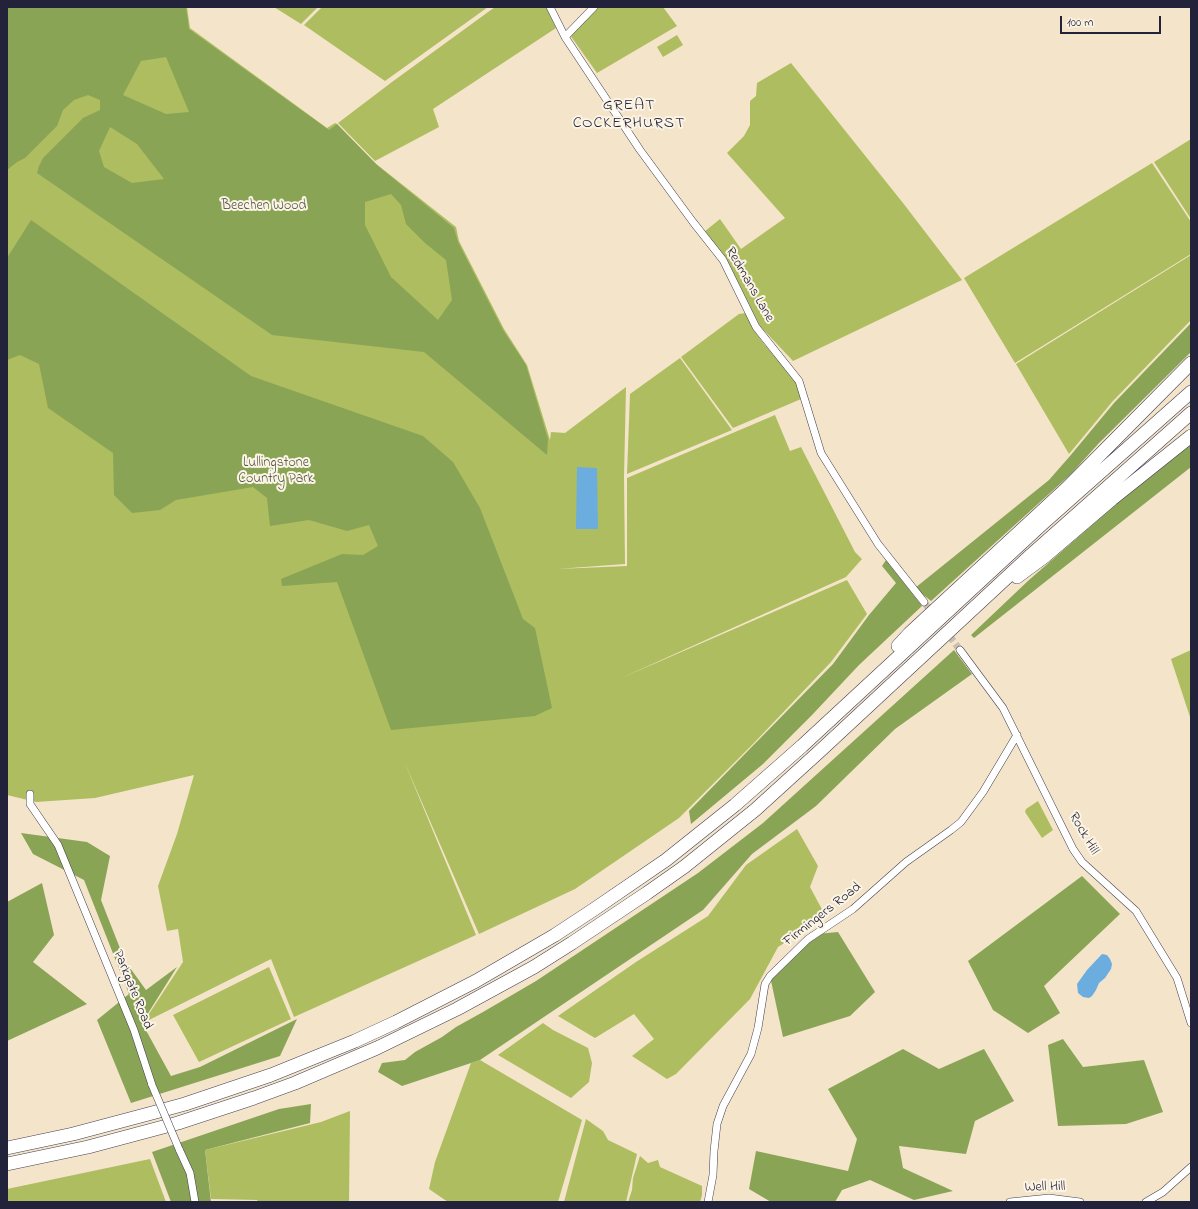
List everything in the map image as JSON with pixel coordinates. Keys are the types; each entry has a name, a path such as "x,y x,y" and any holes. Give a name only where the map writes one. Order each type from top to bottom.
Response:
{"highway":[{"path":"880,673 894,652 910,633 1067,488 1191,363"},
{"path":"7,1148 74,1134 131,1119 185,1104 270,1075 375,1031 476,981 535,947 593,910 672,855 769,776 1047,519 1191,392"},
{"path":"7,1164 88,1147 148,1132 212,1112 288,1085 336,1066 417,1029 534,967 684,867 755,810 978,603 1191,413"},
{"path":"978,603 1044,557 1112,499 1191,436"}],"street":[{"name":"Redmans Lane","path":"550,7 564,37 640,150 723,260 756,327 799,381 821,453 878,544 924,602"},
{"path":"564,37 594,7"},
{"name":"Rock Hill","path":"960,650 1003,708 1073,849 1082,862 1136,912 1166,960 1177,978 1191,1023"},
{"name":"Firmingers Road","path":"708,1202 713,1175 717,1124 726,1099 751,1054 758,1028 765,984 770,976 808,939 853,909 906,862 961,822 983,792 1017,735"},
{"name":"Parkgate Road","path":"30,794 30,804 58,845 134,1030 152,1085 190,1173 196,1202"},
{"path":"1146,1202 1163,1192 1191,1167"},
{"name":"Well Hill","path":"1010,1202 1049,1198 1059,1198 1080,1202"}],"green space":[{"name":"Lullingstone Country Park","path":"7,7 187,7 190,28 327,128 335,123 337,124 375,163 456,227 459,241 504,329 527,365 550,440 551,432 565,433 626,387 624,477 625,564 557,569 627,566 627,478 775,415 790,451 801,447 855,552 862,559 846,577 619,679 847,580 867,614 831,662 753,744 679,818 575,889 479,934 404,761 476,935 294,1017 271,959 143,1023 183,962 178,929 167,931 158,886 177,834 194,775 95,798 36,802 7,795"},
{"name":"Beechen Wood","path":"7,7 186,7 189,29 329,130 337,124 377,165 454,228 458,242 503,330 526,365 548,439 547,455 424,352 272,335 37,173 43,158 83,118 100,110 100,100 88,95 74,100 63,110 57,126 25,158 7,170","holes":["166,57 189,112 166,114 123,95 141,61","110,127 137,144 164,179 132,183 104,167 99,151","391,194 401,205 406,224 425,243 446,260 452,300 438,320 391,277 365,225 365,202"]},
{"path":"274,7 318,7 301,24"},
{"path":"322,7 488,7 385,81 304,25"},
{"path":"495,7 546,7 556,28 433,109 439,127 375,161 338,123"},
{"path":"599,7 663,7 677,26 597,73 570,35"},
{"path":"677,35 683,45 663,57 657,47"},
{"path":"791,63 903,203 962,280 793,361 760,326 726,258 704,232 720,219 741,249 785,218 727,153 744,136 750,125 750,101 756,96 757,83"},
{"path":"1191,139 1191,219 1154,162"},
{"path":"1152,163 1191,222 1191,254 1015,363 964,278"},
{"path":"31,220 251,376 423,436 453,462 480,508 523,619 535,628 552,708 535,716 391,730 337,582 282,586 281,579 342,554 363,555 378,546 369,525 347,531 309,520 270,526 267,498 253,487 176,500 160,510 132,513 114,495 113,453 48,408 39,364 20,355 7,360 7,258"},
{"path":"1191,255 1191,320 1112,402 1069,454 1016,364"},
{"path":"746,313 755,332 797,382 801,399 733,428 681,357 739,314"},
{"path":"1191,323 1191,352 1099,443 1071,474 931,601 915,588 1049,480 1114,403"},
{"path":"680,358 732,430 627,474 630,394"},
{"path":"1191,442 1191,467 974,638 971,635 1029,580 1139,484"},
{"path":"886,560 922,606 859,665 763,764 691,824 689,811 833,664 869,615 896,583 882,566"},
{"path":"954,650 972,674 895,729 816,806 752,854 703,910 480,1060 402,1086 378,1072 382,1063 405,1060 415,1052 442,1037 456,1027 536,981 698,873 763,823"},
{"path":"1191,650 1191,720 1171,659"},
{"path":"1038,801 1053,830 1042,838 1025,812 1026,809"},
{"path":"797,829 818,866 810,887 825,915 778,947 750,999 676,1074 667,1079 632,1056 654,1039 634,1014 595,1038 558,1016 636,962 708,916 746,865"},
{"path":"21,833 87,842 110,856 101,900 125,961 146,990 177,967 142,1023 171,1076 200,1067 297,1019 280,1056 131,1103 97,1020 129,994 84,880 33,854"},
{"path":"1082,876 1120,914 1044,986 1060,1013 1028,1033 993,1010 968,961"},
{"path":"42,883 54,935 33,962 87,1004 7,1041 7,902"},
{"path":"838,932 875,992 850,1016 783,1037 770,976 817,934"},
{"path":"269,967 291,1019 199,1062 173,1015"},
{"path":"543,1023 553,1030 588,1048 592,1063 589,1082 571,1098 498,1055"},
{"path":"1063,1039 1083,1067 1144,1060 1163,1112 1126,1124 1058,1126 1048,1045"},
{"path":"903,1049 939,1069 984,1049 1014,1101 975,1121 966,1154 899,1146 903,1168 953,1191 914,1200 870,1180 842,1190 835,1202 771,1202 749,1189 756,1151 848,1171 857,1139 828,1089"},
{"path":"480,1060 582,1120 558,1202 448,1202 429,1189 435,1162 471,1063"},
{"path":"311,1104 310,1123 205,1150 211,1202 171,1202 152,1152 279,1109"},
{"path":"350,1111 349,1202 258,1202 257,1200 211,1199 205,1150 321,1122"},
{"path":"586,1119 603,1131 608,1140 637,1154 626,1202 564,1202"},
{"path":"640,1156 648,1163 658,1160 660,1167 702,1186 700,1202 628,1202 632,1190 633,1178"},
{"path":"150,1159 166,1202 7,1202 7,1189"}],"water":[{"path":"577,467 597,468 598,529 576,529"},
{"path":"1102,954 1107,955 1110,959 1112,964 1111,969 1105,978 1099,983 1092,996 1089,998 1083,997 1078,993 1077,984 1087,970"}],"tunnel":[{"path":"924,602 960,650"}],"district":[{"name":"GREAT COCKERHURST","path":"629,115"}]}
